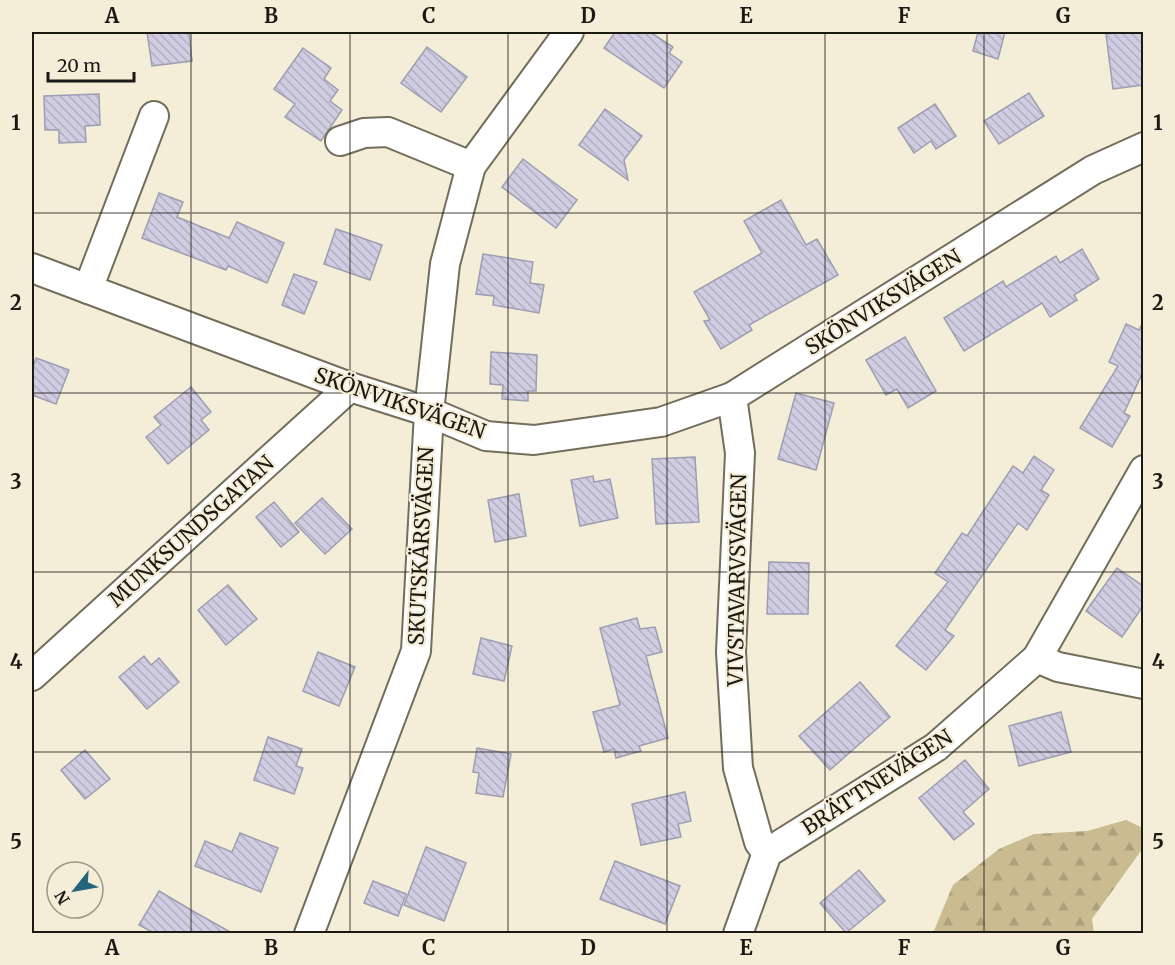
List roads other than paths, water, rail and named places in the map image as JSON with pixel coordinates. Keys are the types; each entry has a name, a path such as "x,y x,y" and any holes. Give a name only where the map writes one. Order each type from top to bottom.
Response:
{"street":[{"name":"SKUTSKÄRSVÄGEN","path":"309,933 416,651 429,412 445,264 471,166 569,32"},
{"path":"88,289 154,116"},
{"path":"340,141 364,133 388,132 471,166"},
{"name":"SKÖNVIKSVÄGEN","path":"32,268 350,387 429,412 486,436 534,440 661,422 732,397 1093,170 1143,147"},
{"name":"MUNKSUNDSGATAN","path":"32,676 350,387"},
{"name":"VIVSTAVARVSVÄGEN","path":"732,397 740,453 731,652 738,768 759,842 767,853"},
{"name":"BRÄTTNEVÄGEN","path":"767,853 936,747 1037,658 1143,470"},
{"path":"1037,658 1058,667 1143,684"},
{"path":"738,933 767,853"}]}
